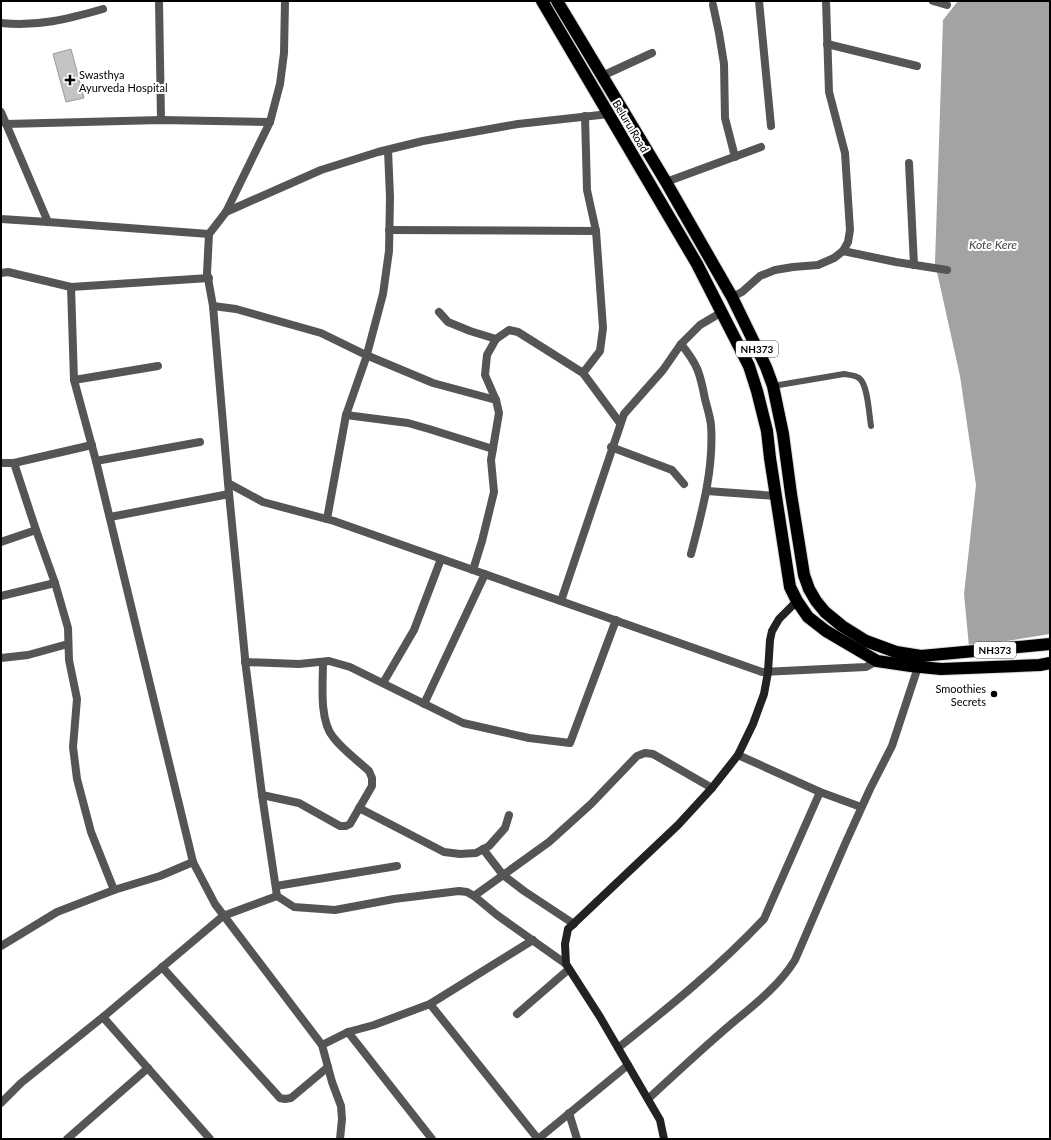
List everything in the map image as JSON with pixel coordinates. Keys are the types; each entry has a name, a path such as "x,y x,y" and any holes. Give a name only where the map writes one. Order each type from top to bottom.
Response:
{"highway":[{"name":"Beluru Road","path":"542,1 697,264 722,312"},
{"name":"NH373","path":"557,1 666,182 732,297 766,367 773,386 783,434 804,575 808,589 825,612 842,626 866,641 896,652 921,656 1050,644"},
{"name":"NH373","path":"722,312 749,366 757,391 767,431 790,587 796,601 808,617 826,631 877,661 941,669 1040,665 1050,663"}],"street":[{"path":"159,1 161,120"},
{"path":"277,896 245,662 213,306 207,273 209,234 226,212 270,122 280,84 284,54 285,1"},
{"path":"759,1 770,126"},
{"path":"732,297 742,292 760,276 775,270 818,265 834,258 842,251 848,242 850,230 845,153 829,92 826,1"},
{"path":"933,1 948,5"},
{"path":"713,5 724,64 725,118 735,157"},
{"path":"1,23 21,25 44,23 75,17 103,9"},
{"path":"828,44 916,66"},
{"path":"602,76 652,53"},
{"path":"1,112 48,222"},
{"path":"226,212 321,170 423,141 518,124 609,114"},
{"path":"583,373 600,351 602,328 596,231 587,190 585,116"},
{"path":"6,124 161,120 270,122"},
{"path":"666,182 761,147"},
{"path":"327,519 346,415 366,355 383,294 389,251 390,196 388,150"},
{"path":"909,163 914,265"},
{"path":"1,219 209,234"},
{"path":"389,230 596,231"},
{"path":"842,251 947,270"},
{"path":"1,273 8,272 70,287 208,278"},
{"path":"70,287 74,380 110,517 193,862 215,904 322,1045 332,1082 341,1106 342,1119 340,1139"},
{"path":"213,306 236,309 321,333 366,355 433,383 496,400"},
{"path":"439,312 448,322 496,339"},
{"path":"562,601 624,414 663,370 681,344 700,325 722,312"},
{"path":"473,570 494,492 491,460 499,413 496,400 485,375 487,355 496,339 509,330 518,332 583,373 620,423"},
{"path":"681,344 694,360 700,373 711,424 712,442 707,490 691,554"},
{"path":"74,380 158,366"},
{"path":"346,415 408,423 493,449"},
{"path":"96,461 200,442"},
{"path":"1,463 14,463 92,445"},
{"path":"612,448 672,470 684,484"},
{"path":"14,463 55,583 68,628 69,660 77,699 73,747 77,779 91,832 114,890"},
{"path":"228,483 263,502 327,519 762,672 866,667 877,661"},
{"path":"707,490 776,496"},
{"path":"110,517 229,494"},
{"path":"1,542 36,530"},
{"path":"383,683 414,630 441,559"},
{"path":"424,704 485,574"},
{"path":"1,596 55,583"},
{"path":"518,1014 567,967 566,936 568,929 678,825 712,788 738,755 753,724 764,694 768,672 772,630 779,619 796,601"},
{"path":"245,662 299,664 329,661 350,667 463,723 528,738 570,744 616,620"},
{"path":"1,658 28,654 68,644"},
{"path":"262,795 299,803 340,826 346,826 350,824 372,786 372,778 369,771 332,737 327,727 324,712 323,662"},
{"path":"648,1099 680,1068 769,992 787,974 795,960 861,808 892,746 918,667"},
{"path":"474,896 549,842 590,804 637,756 645,753 653,754 712,788"},
{"path":"738,755 820,792 861,808"},
{"path":"618,1048 678,999 751,933 764,919 820,792"},
{"path":"359,808 444,852 460,854 476,853 489,846 505,828 509,815"},
{"path":"483,850 502,875 574,924"},
{"path":"1,946 57,912 114,890 160,876 193,862"},
{"path":"276,886 397,866"},
{"path":"277,896 294,907 335,910 394,899 459,891 467,892 474,896 567,967 600,1017 660,1120 664,1139"},
{"path":"1,1103 21,1083 224,916 277,896"},
{"path":"322,1045 348,1032 374,1025 430,1004 533,940"},
{"path":"162,967 280,1098 291,1098 328,1067"},
{"path":"430,1004 538,1139 628,1065"},
{"path":"103,1017 210,1139"},
{"path":"348,1032 432,1139"},
{"path":"67,1139 148,1068"},
{"path":"569,1113 577,1139"}],"lane":[{"path":"773,386 844,374 860,378 864,383 871,426"}],"water":[{"name":"Kote Kere","path":"958,1 1050,1 1050,634 969,647 964,594 976,485 960,376 935,263 943,20"}],"building":[{"path":"71,49 84,98 66,102 53,54"}],"place":[{"name":"Swasthya Ayurveda Hospital","path":"70,80"},
{"name":"Smoothies Secrets","path":"994,694"}]}
